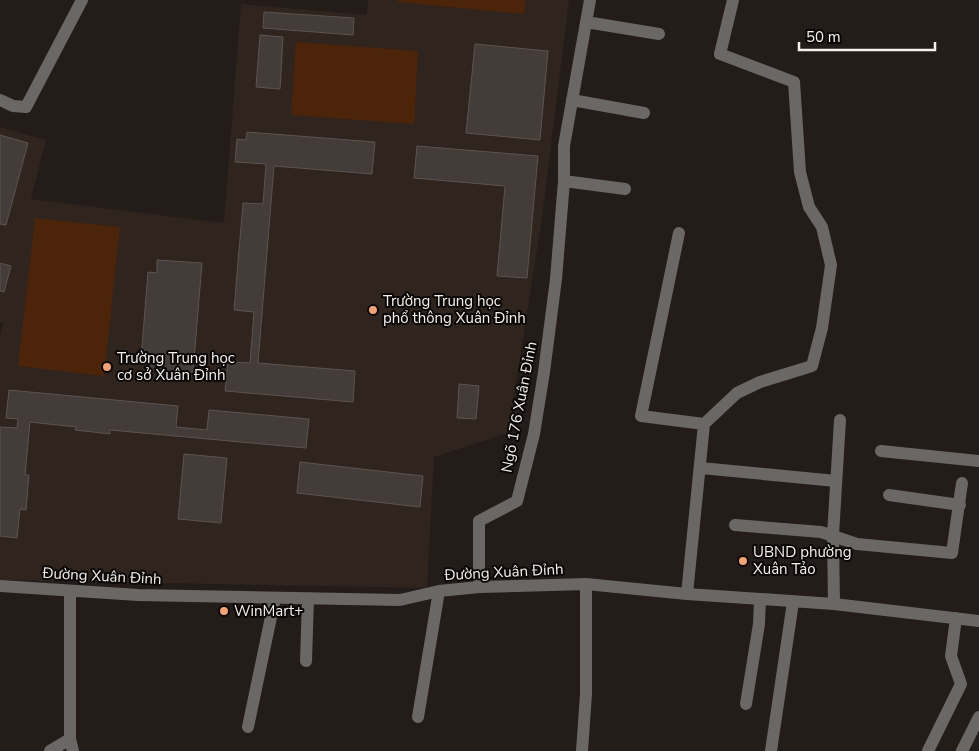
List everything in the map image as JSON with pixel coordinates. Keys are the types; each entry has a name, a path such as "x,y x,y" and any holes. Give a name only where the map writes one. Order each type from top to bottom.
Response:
{"street":[{"path":"0,100 13,106 26,107 82,0"},
{"name":"Ngõ 176 Xuân Đỉnh","path":"479,587 479,521 517,501 534,434 556,279 564,181 564,146 590,0"},
{"path":"687,594 704,424 737,393 760,382 812,366 822,328 830,265 822,227 809,207 800,172 794,82 720,54 733,0"},
{"path":"586,22 659,34"},
{"path":"572,100 644,113"},
{"path":"564,181 624,189"},
{"path":"679,233 641,416 704,424"},
{"path":"834,604 833,535 840,420"},
{"path":"881,451 979,461"},
{"path":"701,468 836,481"},
{"path":"735,524 833,535 857,544 952,553 962,483"},
{"path":"889,495 960,505"},
{"path":"582,751 586,694 586,584"},
{"name":"Đường Xuân Đỉnh","path":"0,586 70,592 308,600 400,600 439,592 479,587 586,584 687,594 834,604 979,620"},
{"path":"50,751 72,745 70,592"},
{"path":"418,717 439,592"},
{"path":"248,727 276,598"},
{"path":"746,704 759,624 760,598"},
{"path":"306,662 308,600"},
{"path":"772,751 793,602"},
{"path":"928,751 961,684 951,656 956,618"},
{"path":"962,751 979,717"}],"shaded area":[{"path":"368,0 569,0 542,218 508,433 434,457 427,588 0,580 0,337 3,322 0,322 0,127 46,140 31,199 224,223 241,4 367,15"},
{"path":"398,0 526,0 524,14 398,2"},
{"path":"296,42 418,51 414,124 291,115"},
{"path":"35,218 120,227 104,376 18,366"}],"building":[{"path":"264,12 354,18 353,35 263,28"},
{"path":"260,35 283,37 280,89 256,87"},
{"path":"475,44 548,51 540,140 466,133"},
{"path":"247,132 375,142 372,174 274,166 258,363 355,371 353,402 225,391 228,362 250,363 254,312 234,310 243,203 263,204 266,164 235,162 237,139 246,140"},
{"path":"0,135 28,143 6,225 0,224"},
{"path":"417,146 538,156 527,278 497,276 505,186 414,178"},
{"path":"157,260 202,263 193,372 149,369 150,359 141,359 148,272 157,273"},
{"path":"0,263 11,266 4,292 0,291"},
{"path":"459,384 479,386 476,419 457,418"},
{"path":"9,390 178,406 176,427 207,430 209,410 309,419 306,448 110,430 110,434 75,430 76,427 30,422 25,475 29,475 26,510 20,509 17,538 0,536 0,427 17,428 18,419 6,418"},
{"path":"184,454 227,458 221,523 178,519"},
{"path":"300,462 423,476 420,507 297,493"}],"place":[{"name":"Trường Trung học phổ thông Xuân Đỉnh","path":"373,310"},
{"name":"Trường Trung học cơ sở Xuân Đỉnh","path":"107,367"},
{"name":"UBND phường Xuân Tảo","path":"743,561"},
{"name":"WinMart+","path":"224,611"}]}
